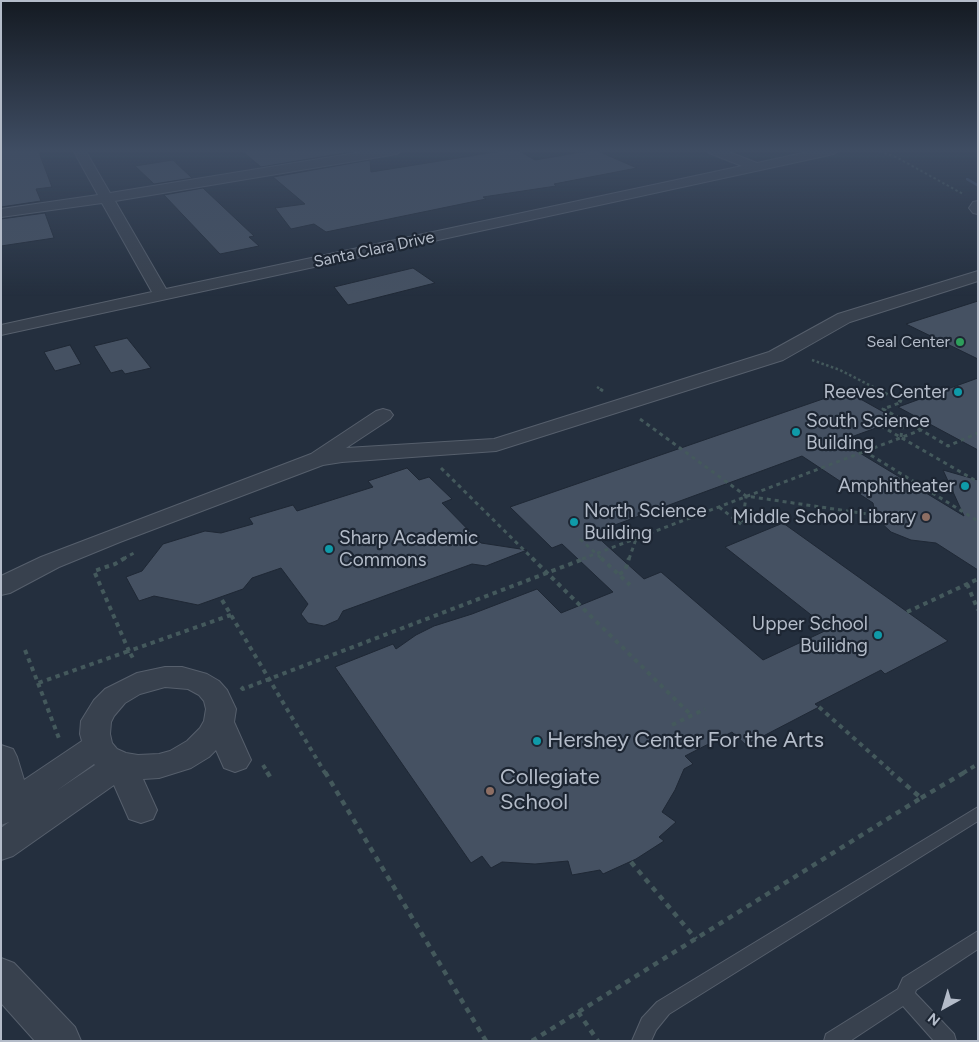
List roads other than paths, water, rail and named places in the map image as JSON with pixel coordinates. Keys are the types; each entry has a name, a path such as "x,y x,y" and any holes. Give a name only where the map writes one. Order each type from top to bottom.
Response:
{"street":[{"path":"1,213 103,199"},
{"path":"107,199 162,296"},
{"name":"Santa Clara Drive","path":"1,330 610,199"},
{"path":"978,205 976,208 978,210"},
{"path":"1,587 50,562 111,537 318,459 342,455 496,444 776,356 844,318 978,276"},
{"path":"318,459 383,415"},
{"path":"2,758 7,808 109,755 138,767 180,760 198,749 211,736 219,722 220,709 217,697 209,688 197,681 182,677 156,679 130,687 116,696 104,708 96,721 94,734 109,755 141,810"},
{"path":"219,722 235,760"},
{"path":"1,846 109,755"},
{"path":"1,975 61,1041"}],"lane":[{"path":"641,1041 649,1024 663,1008 978,813"},
{"path":"833,1041 905,995 909,984 978,939"},
{"path":"905,995 947,1041"}],"place":[{"name":"Seal Center","path":"960,342"},
{"name":"Reeves Center","path":"958,392"},
{"name":"South Science Building","path":"796,432"},
{"name":"Amphitheater","path":"965,486"},
{"name":"Middle School Library","path":"926,517"},
{"name":"North Science Building","path":"574,522"},
{"name":"Sharp Academic Commons","path":"329,549"},
{"name":"Upper School Builidng","path":"878,635"},
{"name":"Hershey Center For the Arts","path":"537,741"},
{"name":"Collegiate School","path":"490,791"}]}
